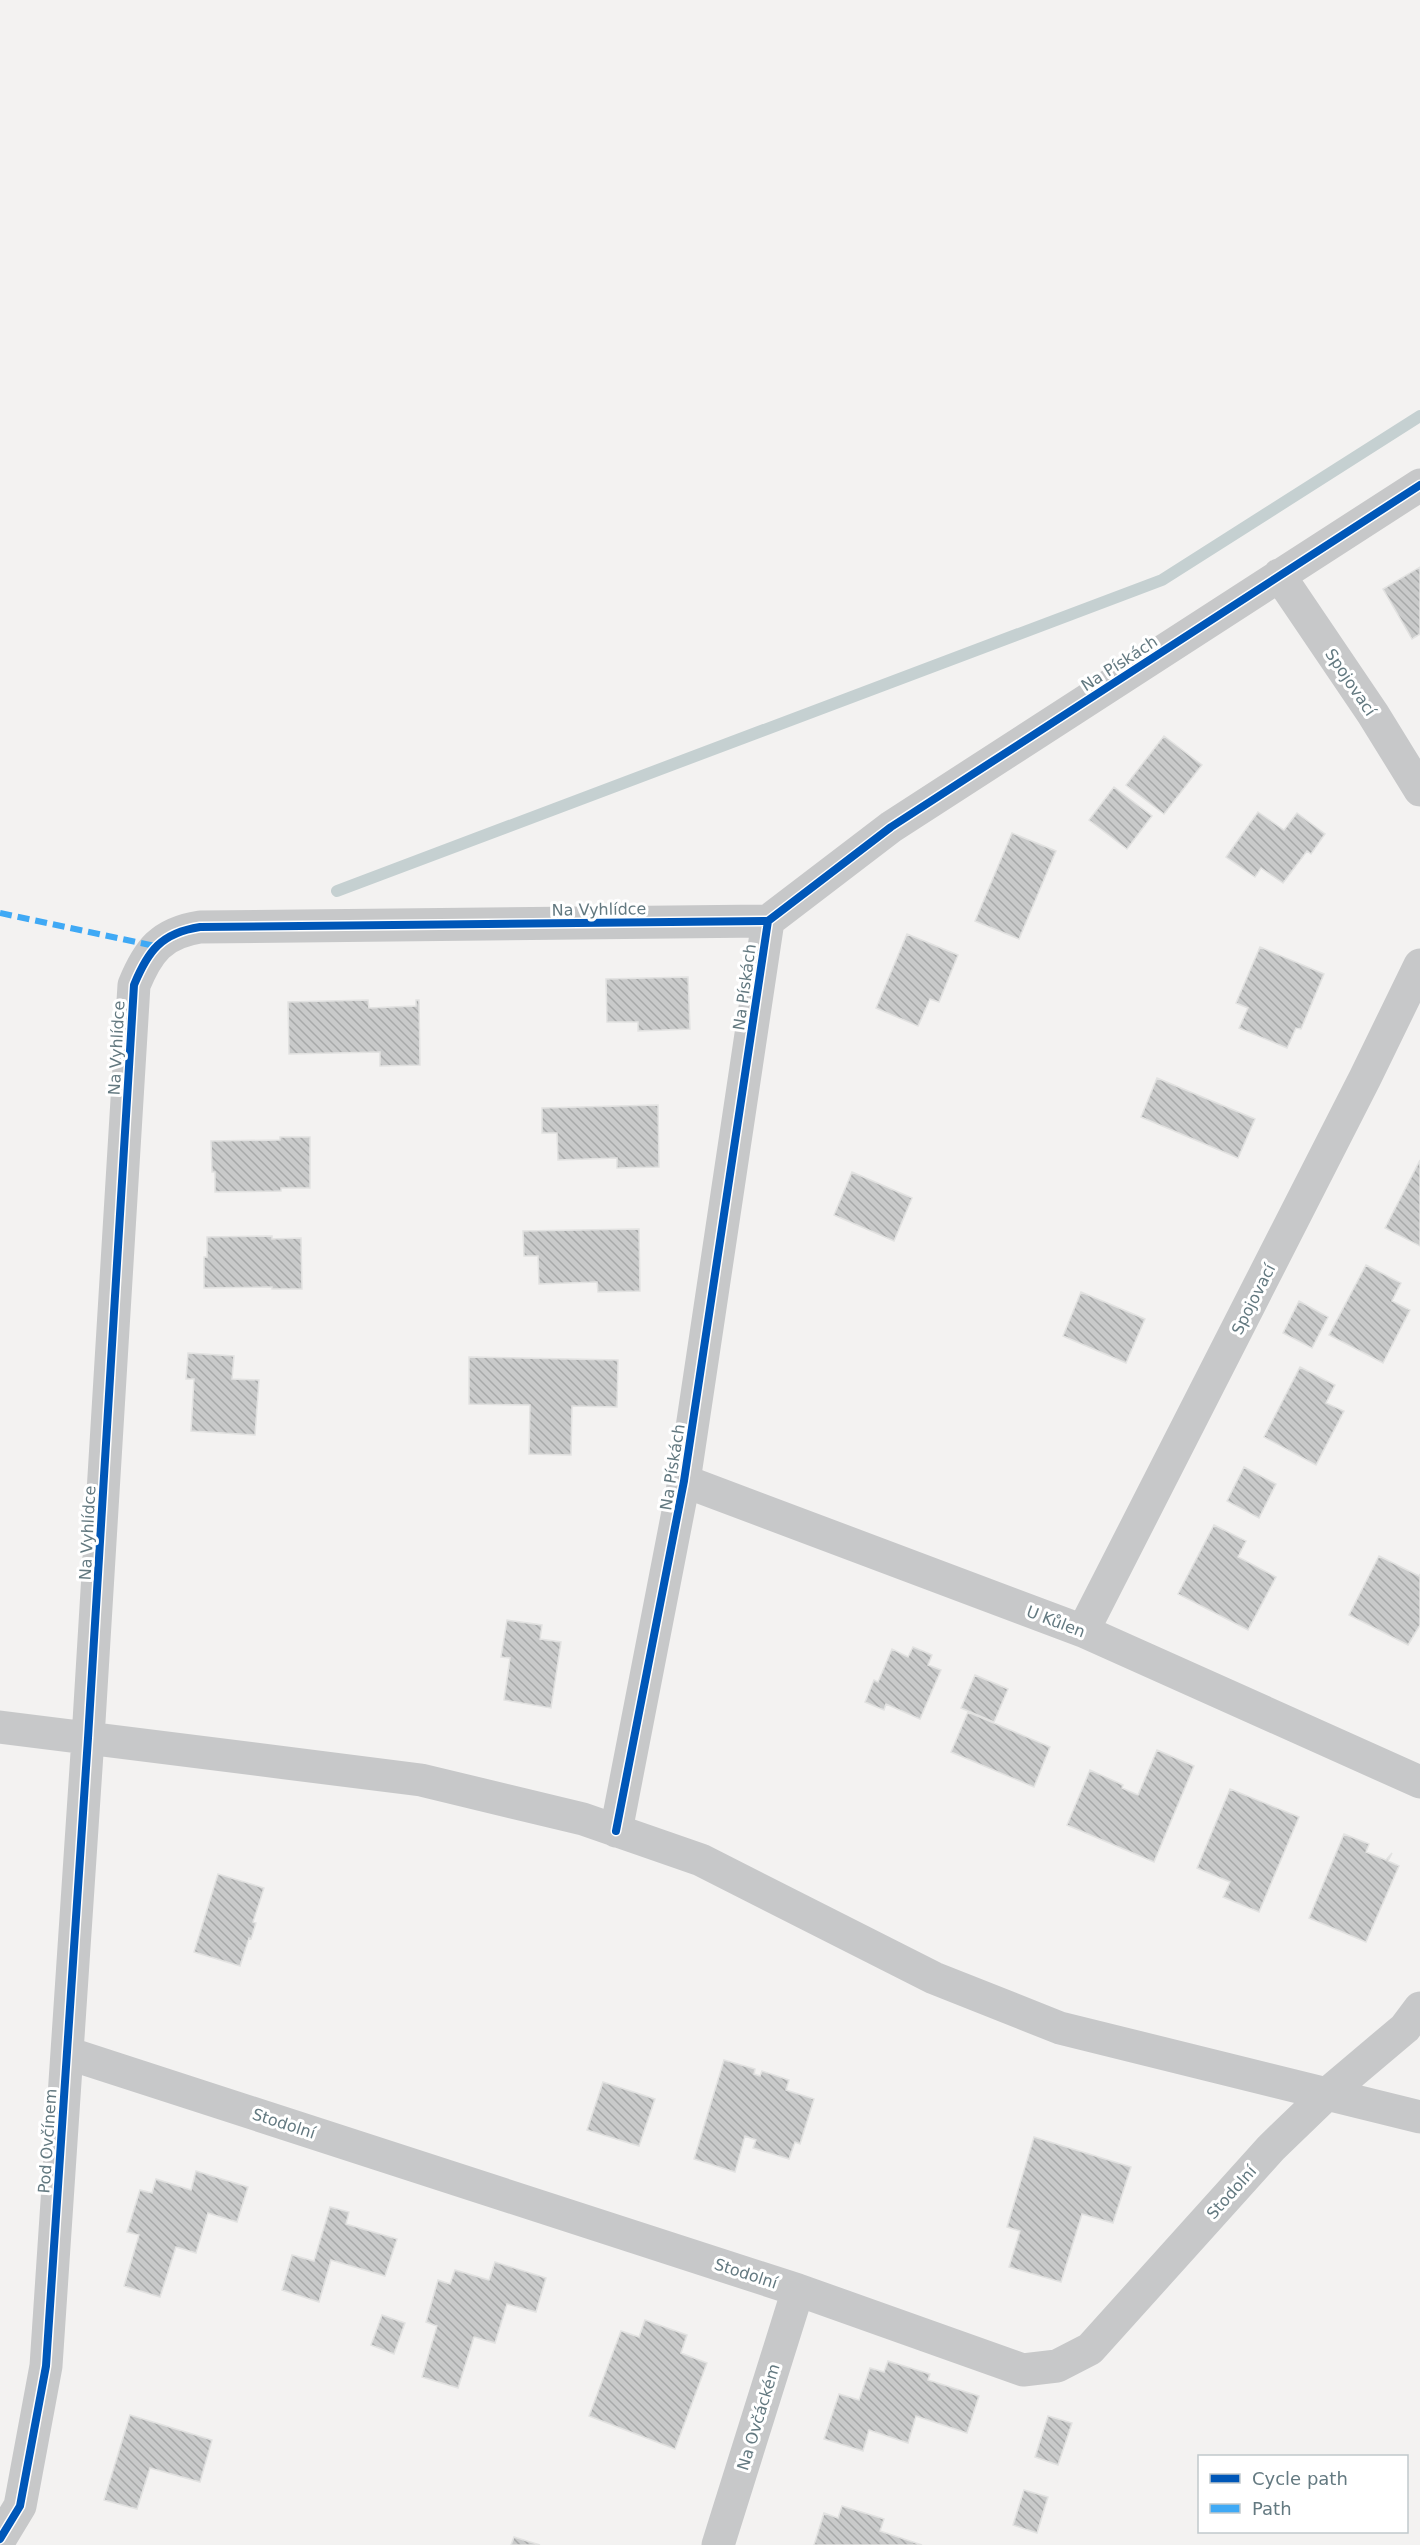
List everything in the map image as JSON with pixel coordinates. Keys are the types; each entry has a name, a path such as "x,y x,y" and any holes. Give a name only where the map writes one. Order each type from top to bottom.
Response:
{"street":[{"name":"Na Pískách","path":"616,1831 684,1481 768,921 891,827 1420,485"},
{"name":"Spojovací","path":"1279,575 1373,714 1420,790"},
{"name":"Na Vyhlídce","path":"88,1738 134,985 144,960 155,946 183,930 200,927 768,921"},
{"name":"Spojovací","path":"1083,1631 1365,1078 1420,965"},
{"name":"U Kůlen","path":"684,1481 1083,1631 1420,1782"},
{"path":"0,1727 421,1780 583,1819 701,1860 934,1978 1060,2028 1420,2117"},
{"name":"Pod Ovčínem","path":"0,2539 20,2506 46,2366 88,1738"},
{"name":"Stodolní","path":"67,2053 798,2290 1023,2370 1057,2367 1090,2349 1271,2148 1328,2093 1405,2028 1420,2008"},
{"name":"Na Ovčáckém","path":"718,2545 798,2290"}],"building":[{"path":"1420,567 1420,634 1412,639 1383,589"},
{"path":"1164,736 1202,765 1164,814 1126,785"},
{"path":"1114,787 1152,816 1127,849 1089,820"},
{"path":"1258,812 1284,830 1297,813 1325,834 1311,854 1307,851 1283,883 1261,868 1255,877 1226,857"},
{"path":"1012,833 1056,851 1019,939 975,921"},
{"path":"907,934 958,955 939,1002 930,999 918,1026 876,1008"},
{"path":"1260,947 1324,974 1301,1029 1296,1028 1287,1048 1239,1028 1248,1008 1236,1003"},
{"path":"688,977 690,1029 638,1031 638,1022 607,1022 606,979"},
{"path":"368,1000 369,1008 416,1006 416,1000 419,1000 420,1065 380,1066 380,1052 289,1054 288,1002"},
{"path":"1157,1078 1255,1119 1238,1158 1141,1117"},
{"path":"658,1105 659,1167 617,1168 617,1158 558,1160 557,1133 542,1133 542,1108"},
{"path":"280,1137 310,1137 310,1188 215,1192 211,1141 280,1140"},
{"path":"1420,1160 1420,1246 1385,1228"},
{"path":"852,1172 912,1198 894,1241 834,1215"},
{"path":"639,1229 640,1291 598,1292 597,1282 539,1284 538,1256 524,1256 523,1231"},
{"path":"272,1236 272,1239 301,1238 302,1289 204,1288 204,1257 207,1257 207,1237"},
{"path":"1366,1265 1401,1283 1392,1301 1410,1310 1383,1363 1329,1335"},
{"path":"1081,1292 1145,1319 1126,1363 1063,1336"},
{"path":"1299,1301 1328,1317 1312,1348 1283,1333"},
{"path":"188,1353 234,1356 232,1379 259,1380 255,1435 191,1431 194,1379 186,1379"},
{"path":"469,1357 618,1360 617,1407 572,1406 571,1455 529,1454 530,1405 469,1404"},
{"path":"1300,1367 1335,1385 1326,1403 1344,1411 1316,1465 1264,1437"},
{"path":"1244,1467 1276,1484 1259,1518 1227,1501"},
{"path":"1214,1525 1246,1541 1238,1557 1276,1577 1248,1630 1178,1594"},
{"path":"1379,1556 1419,1576 1420,1574 1420,1625 1408,1645 1349,1615"},
{"path":"507,1620 542,1625 540,1639 561,1642 551,1708 504,1700 510,1658 501,1657"},
{"path":"913,1647 932,1655 928,1665 941,1670 920,1719 886,1704 884,1710 865,1702 874,1680 878,1682 892,1649 908,1657"},
{"path":"975,1675 1008,1689 994,1722 961,1708"},
{"path":"968,1712 1050,1747 1034,1787 951,1752"},
{"path":"1157,1750 1194,1766 1154,1862 1067,1825 1090,1770 1123,1785 1122,1788 1138,1795"},
{"path":"1230,1789 1299,1817 1259,1912 1223,1897 1230,1882 1197,1868"},
{"path":"1344,1834 1369,1844 1366,1852 1386,1860 1392,1853 1388,1861 1399,1866 1366,1942 1309,1918"},
{"path":"218,1874 264,1888 253,1922 256,1923 240,1966 194,1952"},
{"path":"724,2060 755,2069 754,2074 760,2076 762,2071 789,2080 786,2090 814,2099 800,2144 795,2142 789,2159 753,2148 756,2140 745,2136 735,2172 694,2159"},
{"path":"603,2082 655,2099 639,2146 587,2130"},
{"path":"1034,2137 1131,2167 1113,2223 1082,2214 1061,2282 1009,2267 1020,2231 1007,2227"},
{"path":"196,2171 248,2187 237,2222 208,2213 196,2253 176,2247 160,2297 124,2286 139,2235 127,2232 140,2190 152,2193 156,2179 191,2190"},
{"path":"330,2207 349,2212 346,2224 397,2239 385,2276 331,2260 319,2302 282,2290 292,2255 314,2261"},
{"path":"495,2262 546,2278 536,2312 507,2304 495,2343 474,2337 458,2388 422,2377 437,2326 426,2322 438,2280 450,2284 455,2270 489,2280"},
{"path":"382,2315 405,2323 394,2354 371,2345"},
{"path":"645,2320 687,2335 681,2353 707,2363 675,2449 589,2416 621,2331 639,2337"},
{"path":"888,2361 930,2374 928,2380 979,2396 967,2433 916,2416 908,2443 869,2430 863,2451 824,2439 839,2394 859,2400 870,2368 884,2372"},
{"path":"130,2415 212,2440 200,2482 150,2468 137,2509 104,2500"},
{"path":"1048,2416 1072,2423 1058,2465 1035,2457"},
{"path":"1024,2490 1048,2497 1037,2533 1013,2525"},
{"path":"842,2506 884,2519 880,2531 922,2545 814,2545 824,2513 838,2518"},
{"path":"514,2537 540,2545 511,2545"}],"waterway":[{"path":"337,891 1162,580 1420,416"}],"marked path":[{"path":"0,913 155,946"}],"cycle path":[{"path":"616,1831 684,1481 768,921 891,827 1420,485"},
{"path":"0,2539 20,2506 46,2366 88,1738 134,985 139,973 158,945 175,934 200,927 768,921"}]}
